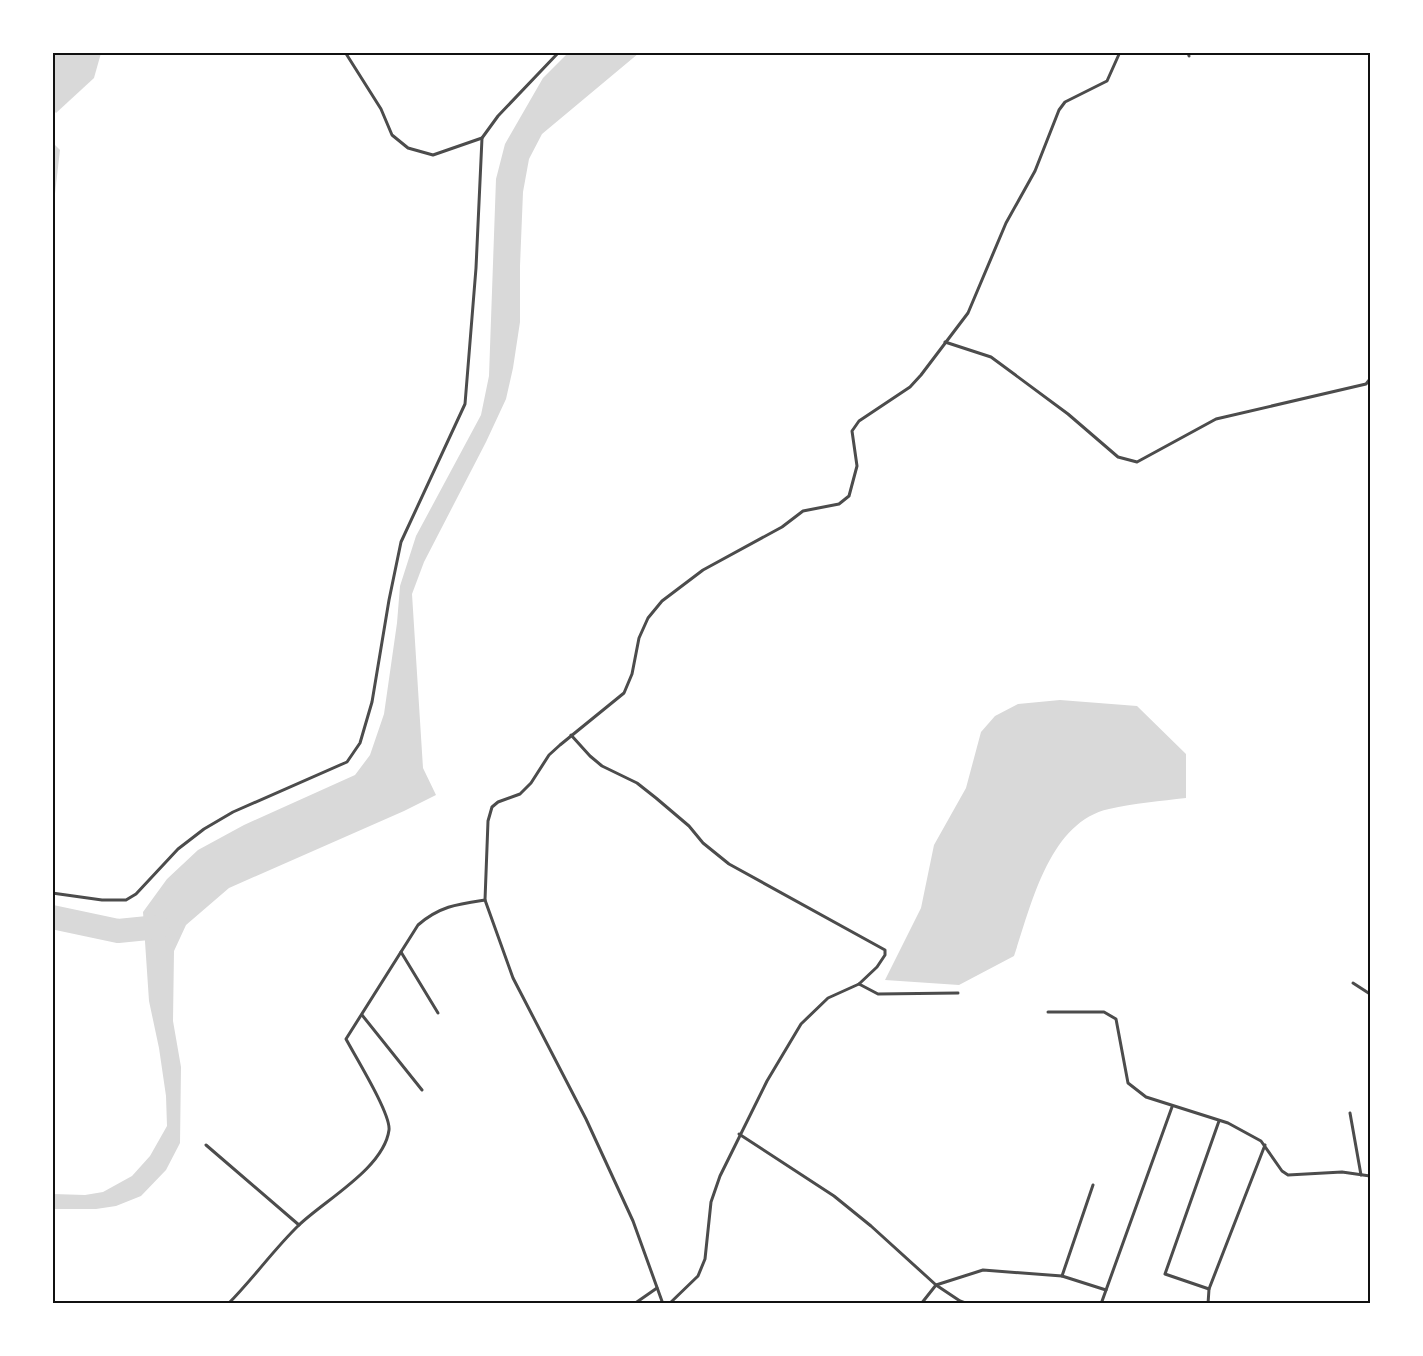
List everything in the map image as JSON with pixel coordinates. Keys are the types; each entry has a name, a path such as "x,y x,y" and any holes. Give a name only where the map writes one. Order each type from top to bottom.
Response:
{"lane":[{"path":"345,52 381,109 392,135 408,148 433,155 482,138"},
{"path":"52,893 102,900 126,900 136,894 178,849 204,829 233,812 347,762 360,743 372,702 401,542 465,405 476,268 482,138 498,116 559,52"},
{"path":"663,1304 633,1221 586,1119 513,978 485,900 488,821 492,807 498,802 519,794 531,783 549,755 624,693 632,674 639,638 648,618 662,601 703,570 782,527 803,511 839,504 849,496 857,466 852,431 858,421 910,387 968,313 1006,223 1035,171 1059,110 1065,102 1107,81 1120,52"},
{"path":"945,342 991,357 1068,414 1118,457 1137,462 1216,419 1366,384 1371,379"},
{"path":"571,735 590,756 603,766 637,783 656,798 689,826 703,843 729,864 885,950 885,955 877,967 859,984 828,998 801,1024 739,1134 720,1176 711,1202 705,1259 698,1276 669,1304"},
{"path":"228,1304 299,1225 364,1170 385,1142 389,1128 384,1110 346,1039 418,925 432,913 448,906 485,900"},
{"path":"401,952 438,1013"},
{"path":"1353,983 1371,994"},
{"path":"859,984 878,994 958,993"},
{"path":"1048,1012 1104,1012 1116,1019 1128,1083 1146,1097 1228,1123 1265,1145 1288,1175 1342,1173 1371,1176"},
{"path":"362,1015 422,1090"},
{"path":"1101,1304 1172,1107"},
{"path":"1350,1113 1361,1175"},
{"path":"1209,1289 1165,1274 1219,1121"},
{"path":"739,1134 834,1196 936,1285 959,1302 968,1304"},
{"path":"206,1145 299,1225"},
{"path":"1208,1304 1209,1289 1265,1145"},
{"path":"1062,1276 1093,1185"},
{"path":"921,1304 936,1285 983,1270 1062,1276 1106,1290"},
{"path":"634,1304 657,1288"}],"shaded area":[{"path":"52,53 101,53 94,78 56,113 53,110"},
{"path":"568,53 639,53 542,134 529,159 523,192 520,322 506,399 424,562 412,594 423,768 436,795 229,888 186,925 174,951 173,1021 181,1067 180,1143 166,1170 141,1196 116,1206 96,1209 53,1209 53,1194 85,1195 103,1192 132,1176 150,1156 167,1126 166,1096 149,1001 143,912 167,879 198,850 244,825 355,775 370,755 384,714 400,586 416,536 481,415 489,376 496,179 505,144 543,78"},
{"path":"53,143 60,150 53,211"},
{"path":"1060,700 1137,706 1186,754 1186,798 1109,809 1088,817 1071,830 1045,869 1014,956 959,985 885,980 921,908 934,845 966,788 981,732 995,716 1018,704"}],"waterway":[{"path":"52,917 118,931 158,927"}]}
